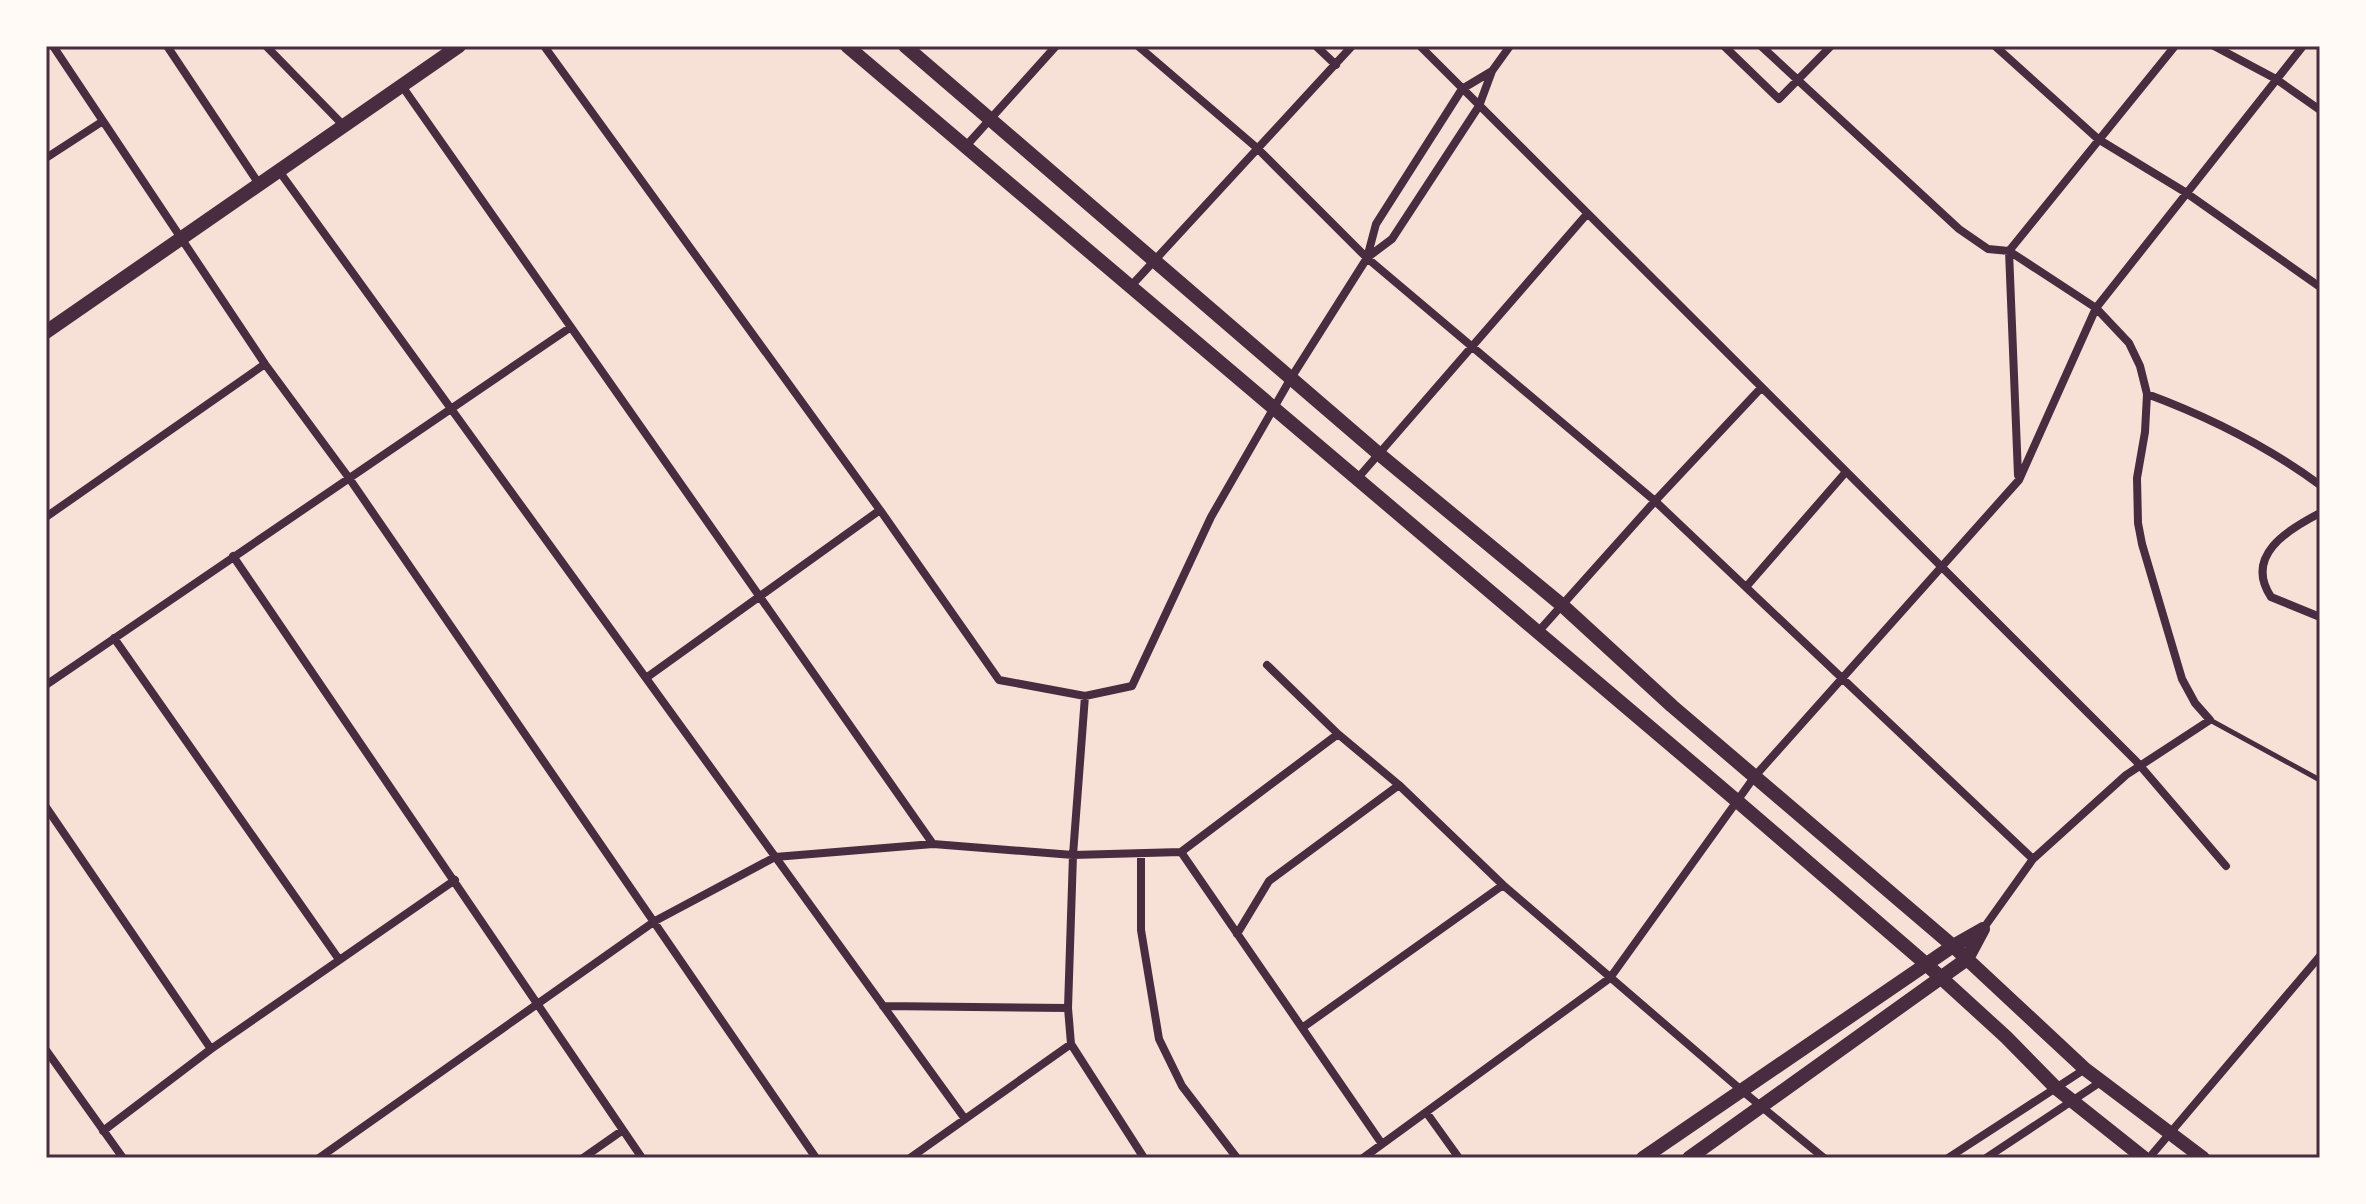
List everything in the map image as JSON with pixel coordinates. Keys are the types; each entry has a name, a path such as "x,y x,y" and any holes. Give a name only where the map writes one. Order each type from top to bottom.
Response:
{"street":[{"path":"53,46 265,364 349,478 816,1158"},
{"path":"167,46 259,184"},
{"path":"266,46 344,126"},
{"path":"46,332 459,46"},
{"path":"544,46 880,510 999,680 1085,696 1132,686 1211,517 1291,378 1367,258 1376,224 1462,89 1492,71"},
{"path":"847,46 1737,801 1926,964 2056,1088 2146,1158 2171,1133 2320,956"},
{"path":"905,46 1379,454 1563,606 1672,706 1953,946 2085,1069 2203,1158"},
{"path":"966,146 1056,46"},
{"path":"1138,46 1257,148 1367,258 1655,501 2033,859"},
{"path":"1316,46 1336,65"},
{"path":"1131,286 1352,46"},
{"path":"1420,46 2139,766 2226,866"},
{"path":"1367,258 1392,239 1479,106 1492,71 1510,46"},
{"path":"1724,46 1779,99 1831,46"},
{"path":"1689,1158 1967,959 1983,929 2033,859 2126,775 2210,720 2195,703 2182,679 2138,523 2137,478 2145,432 2147,394 2140,366 2129,343 2096,308 2009,251 1988,249 1959,229 1761,46"},
{"path":"1995,46 2098,139 2185,192 2320,287"},
{"path":"2019,480 2009,251 2175,46"},
{"path":"2214,46 2276,79 2320,110"},
{"path":"1363,1158 1610,978 1755,776 1840,677 2019,480 2096,308 2303,46"},
{"path":"402,86 933,844"},
{"path":"46,158 103,121"},
{"path":"279,171 965,1119"},
{"path":"1357,479 1587,214"},
{"path":"46,685 571,327"},
{"path":"46,517 265,364"},
{"path":"1538,632 1761,388"},
{"path":"2147,394 2189,410 2260,445 2320,485"},
{"path":"1746,587 1845,473"},
{"path":"646,678 880,510"},
{"path":"2320,513 2274,544 2265,557 2262,572 2271,597 2320,617"},
{"path":"233,556 642,1158"},
{"path":"114,638 338,958"},
{"path":"1267,665 1503,885 1824,1158"},
{"path":"1085,696 1073,855 1068,1008 1071,1044 1144,1158"},
{"path":"319,1158 655,921 775,857 933,844 1073,855 1181,852 1338,734"},
{"path":"1237,934 1269,881 1399,785"},
{"path":"46,807 211,1049"},
{"path":"1181,852 1382,1144"},
{"path":"1141,854 1141,930 1159,1039 1182,1086 1237,1158"},
{"path":"103,1131 338,958 455,880"},
{"path":"1302,1028 1503,885"},
{"path":"1643,1158 1740,1089 1983,929"},
{"path":"883,1006 1068,1008"},
{"path":"910,1158 1071,1044"},
{"path":"46,1050 123,1158"},
{"path":"1948,1158 2085,1069"},
{"path":"1986,1158 2102,1081"},
{"path":"1426,1112 1459,1158"},
{"path":"583,1158 623,1130"}],"lane":[{"path":"2210,720 2318,779"}]}
